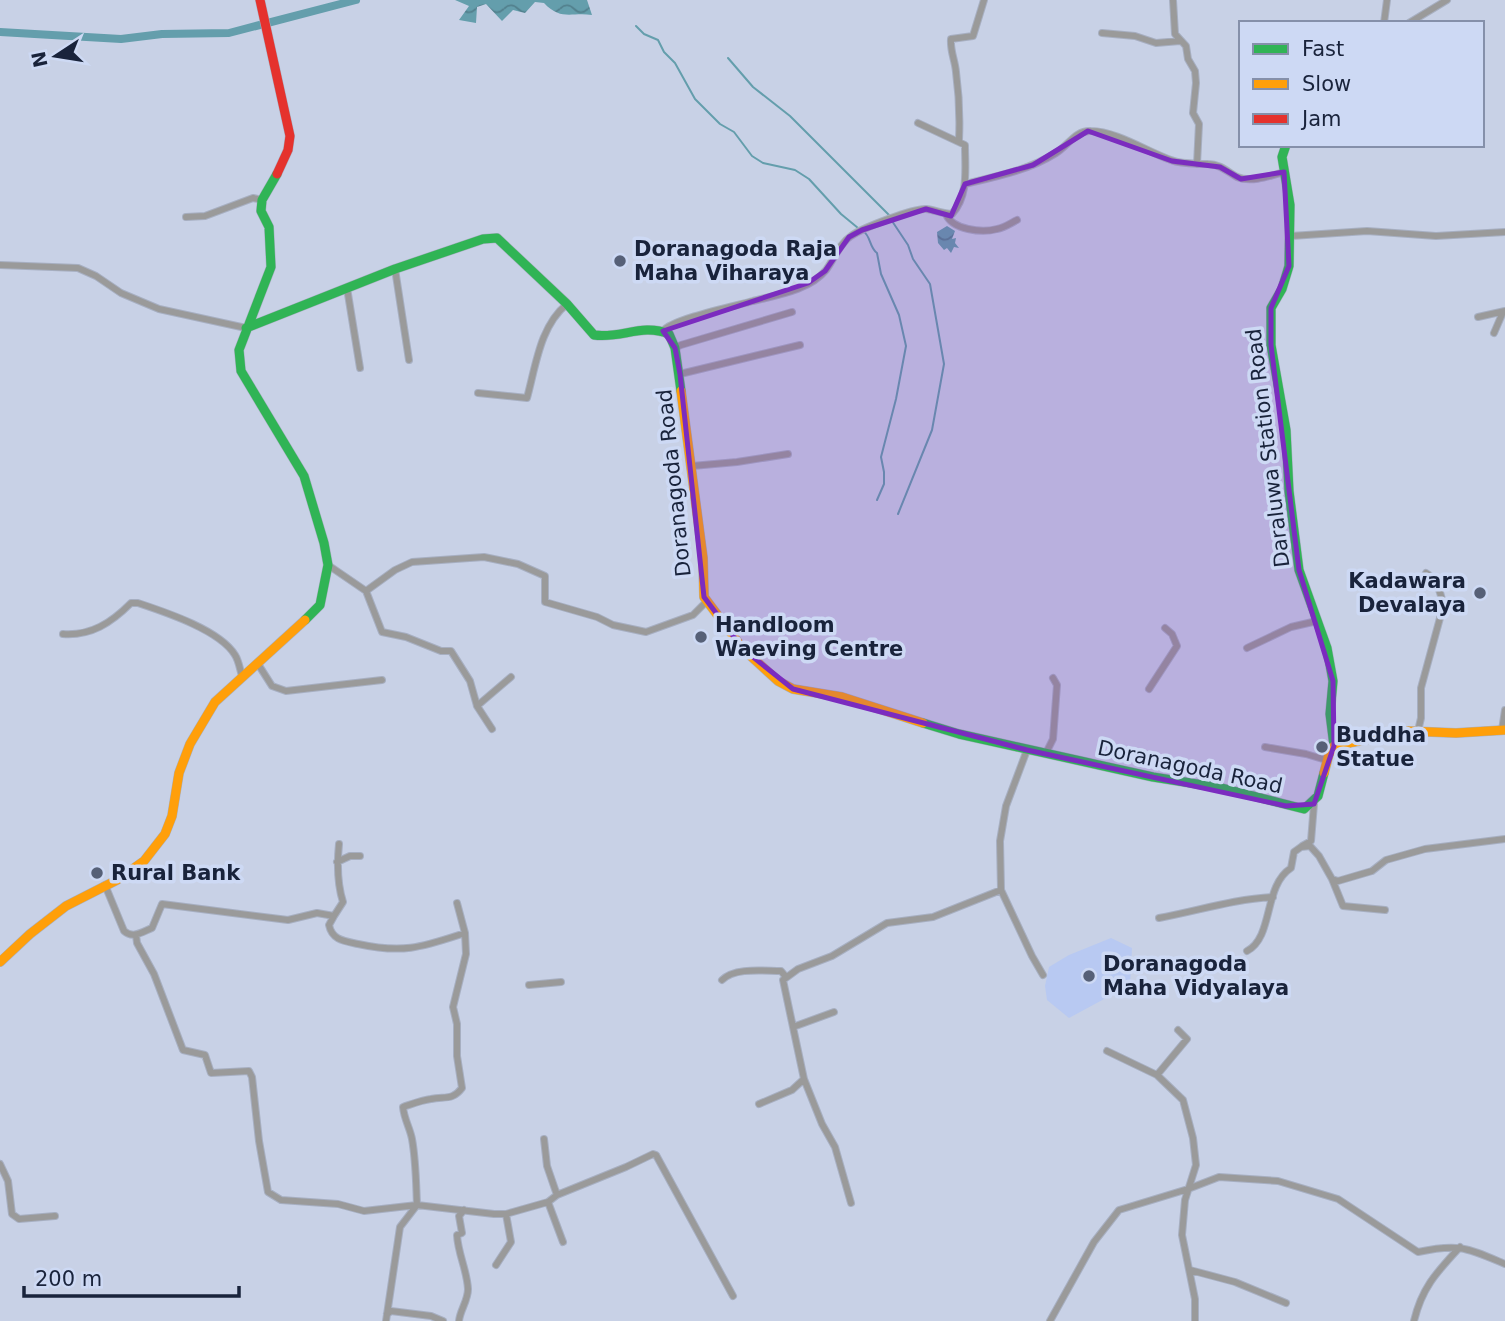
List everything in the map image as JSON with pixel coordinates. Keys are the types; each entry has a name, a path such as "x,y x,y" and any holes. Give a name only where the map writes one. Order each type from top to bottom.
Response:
{"street":[{"path":"0,962 66,906 117,880 144,861 165,834 172,816 179,773 190,744 215,702 320,605 328,565 324,542 304,476 242,371 239,350 271,267 269,227 261,211 262,200 280,169 288,150 290,136 260,0"},
{"path":"959,140 956,69 950,49 951,39 972,36 984,0"},
{"path":"1173,0 1175,34 1186,46 1188,60 1195,71 1193,113 1199,124 1197,164"},
{"path":"1384,21 1387,0"},
{"path":"1412,21 1447,0"},
{"path":"1102,33 1135,36 1156,43 1180,41"},
{"path":"0,265 78,268 96,276 121,293 159,309 246,328 395,269 483,239 497,238 567,304 594,335 609,337 655,328 663,331 666,327 687,319 784,293 808,283 825,271 849,237 862,230 926,209 953,214 960,205 965,184 965,145 918,123"},
{"path":"965,184 1033,165 1055,154 1081,132 1088,131 1111,136 1172,161 1209,163 1241,179 1284,172"},
{"name":"Daraluwa Station Road","path":"1285,147 1282,157 1290,205 1289,266 1282,289 1271,309 1272,345 1286,430 1289,491 1299,570 1327,648 1333,681 1330,714 1334,746"},
{"path":"186,217 205,216 253,198 262,200"},
{"path":"946,214 948,220 965,229 996,230 1017,219"},
{"path":"1291,236 1367,231 1427,236 1505,232"},
{"path":"395,269 409,360"},
{"path":"347,288 360,368"},
{"path":"478,393 527,398 543,336 557,312 567,304"},
{"path":"675,348 792,312"},
{"path":"1478,317 1504,312"},
{"path":"1494,333 1504,312"},
{"name":"Doranagoda Road","path":"663,331 669,334 675,348 680,374 703,558 704,597 743,649 778,681 793,689 842,697 959,734 1027,750 1153,777 1222,788 1286,806 1304,809 1314,804"},
{"path":"680,374 800,345"},
{"path":"692,466 737,463 788,454"},
{"path":"366,592 395,570 412,562 484,557 518,564 545,576 545,602 597,617 613,625 646,632 693,615 707,601"},
{"path":"328,565 366,592 382,632 441,652 452,651 470,681 477,706 492,729"},
{"path":"1418,731 1421,688 1443,607 1442,597 1431,576 1426,573"},
{"path":"63,634 79,635 90,632 118,616 131,603 138,603 188,621 223,642 235,655 242,676"},
{"path":"1247,648 1291,627 1317,621"},
{"path":"1149,689 1160,676 1177,646 1165,628"},
{"path":"258,664 272,686 286,691 382,680"},
{"path":"477,706 510,677"},
{"path":"1046,753 1053,739 1057,685 1053,678"},
{"path":"1247,951 1252,948 1261,933 1274,888 1285,872 1292,868 1294,852 1311,841 1314,804 1320,794 1327,754 1334,746 1408,731 1457,733 1503,730 1505,710"},
{"path":"1265,747 1326,760"},
{"path":"1027,750 1006,806 1000,841 1001,890 1032,956 1044,975"},
{"path":"1332,880 1338,881 1372,871 1386,860 1425,849 1505,839"},
{"path":"339,844 337,862 339,891 343,902 329,925 330,932 339,940 386,950 421,947 465,933"},
{"path":"1301,847 1310,846 1318,856 1343,906 1385,910"},
{"path":"337,862 350,856 360,856"},
{"path":"105,886 124,930 129,935 152,928 162,904 288,920 317,913 334,916"},
{"path":"851,1203 835,1147 822,1124 804,1079 783,980 798,969 832,956 887,923 933,917 1001,890"},
{"path":"1159,918 1231,900 1273,897"},
{"path":"386,1318 400,1227 416,1205 415,1163 403,1107 434,1098 444,1100 456,1096 462,1087 453,1007 466,954 465,933 457,903"},
{"path":"136,935 183,1051 205,1055 211,1073 249,1072 252,1077 258,1141 268,1192 281,1200 338,1204 364,1210 416,1205 506,1214 548,1202 557,1195 653,1154 656,1155 733,1296"},
{"path":"722,980 727,975 750,971 781,971 786,977"},
{"path":"529,985 561,982"},
{"path":"793,1027 834,1012"},
{"path":"1157,1075 1187,1039 1178,1030"},
{"path":"1107,1051 1157,1075 1183,1100 1193,1138 1196,1165 1183,1208 1182,1235 1195,1299 1195,1321"},
{"path":"759,1104 792,1090 804,1079"},
{"path":"544,1139 547,1166 557,1195"},
{"path":"0,1164 8,1181 12,1214 19,1219 55,1216"},
{"path":"1051,1321 1094,1242 1119,1210 1219,1177 1278,1181 1338,1199 1418,1252 1445,1246 1460,1247 1505,1265"},
{"path":"548,1202 563,1242"},
{"path":"459,1321 468,1289 457,1235 462,1233 460,1216 464,1210"},
{"path":"496,1265 511,1242 506,1214"},
{"path":"1414,1321 1420,1297 1437,1272 1460,1247"},
{"path":"1189,1270 1235,1282 1286,1303"},
{"path":"386,1318 391,1311 431,1315 443,1321"}],"highlighted area":[{"path":"1088,131 1172,161 1220,167 1241,179 1284,172 1289,266 1271,308 1271,345 1299,570 1333,681 1334,746 1314,804 1286,806 1027,750 793,689 743,649 704,597 680,374 675,348 663,331 808,283 825,271 849,237 862,230 926,209 951,216 965,184 1033,165"}],"shaded area":[{"name":"Doranagoda Maha Vidyalaya","path":"1111,938 1132,948 1130,985 1069,1018 1047,1000 1045,986 1049,967 1069,955"}],"water":[{"path":"455,0 587,0 592,15 561,14 544,3 535,2 525,13 513,10 502,21 486,4 477,7 476,23 459,20 469,6"},
{"path":"947,226 955,231 952,239 956,238 955,243 959,248 954,247 951,253 938,243 937,232"}],"waterway":[{"path":"0,32 121,39 162,34 229,33 356,0"},
{"path":"636,26 644,34 658,40 664,52 675,63 695,99 720,124 734,132 752,156 763,163 795,170 809,179 841,214 858,228"},
{"path":"728,58 753,87 790,116 890,216"},
{"path":"892,221 930,284 944,364 932,430 898,514"},
{"path":"863,231 877,253 881,274 899,315 906,346 881,457 884,484 877,500"}],"traffic: fast":[{"path":"1285,147 1282,157 1290,205 1289,266 1282,289 1271,308 1271,345 1286,430 1289,491 1299,570 1327,648 1333,681 1330,714 1334,746"},
{"path":"277,174 262,200 261,211 269,227 271,267 239,350 241,371 304,476 324,543 328,565 320,605 305,620"},
{"path":"246,328 395,269 483,239 497,238 567,304 594,335 650,330 669,334 675,348 681,391"},
{"path":"923,723 959,734 1153,777 1222,788 1304,809 1318,796 1324,773"}],"traffic: slow":[{"path":"681,391 703,558 704,597 743,649 778,681 793,689 842,697 923,723"},
{"path":"0,962 66,906 117,880 144,861 165,834 172,816 179,773 190,744 215,702 305,620"},
{"path":"1324,773 1334,746 1408,731 1456,733 1505,730"}],"traffic: jam":[{"path":"260,0 290,136 288,150 277,174"}],"place":[{"name":"Doranagoda Raja Maha Viharaya","path":"620,261"},
{"name":"Kadawara Devalaya","path":"1480,593"},
{"name":"Handloom Waeving Centre","path":"701,637"},
{"name":"Buddha Statue","path":"1322,747"},
{"name":"Rural Bank","path":"97,873"},
{"name":"Doranagoda Maha Vidyalaya","path":"1089,976"}]}
